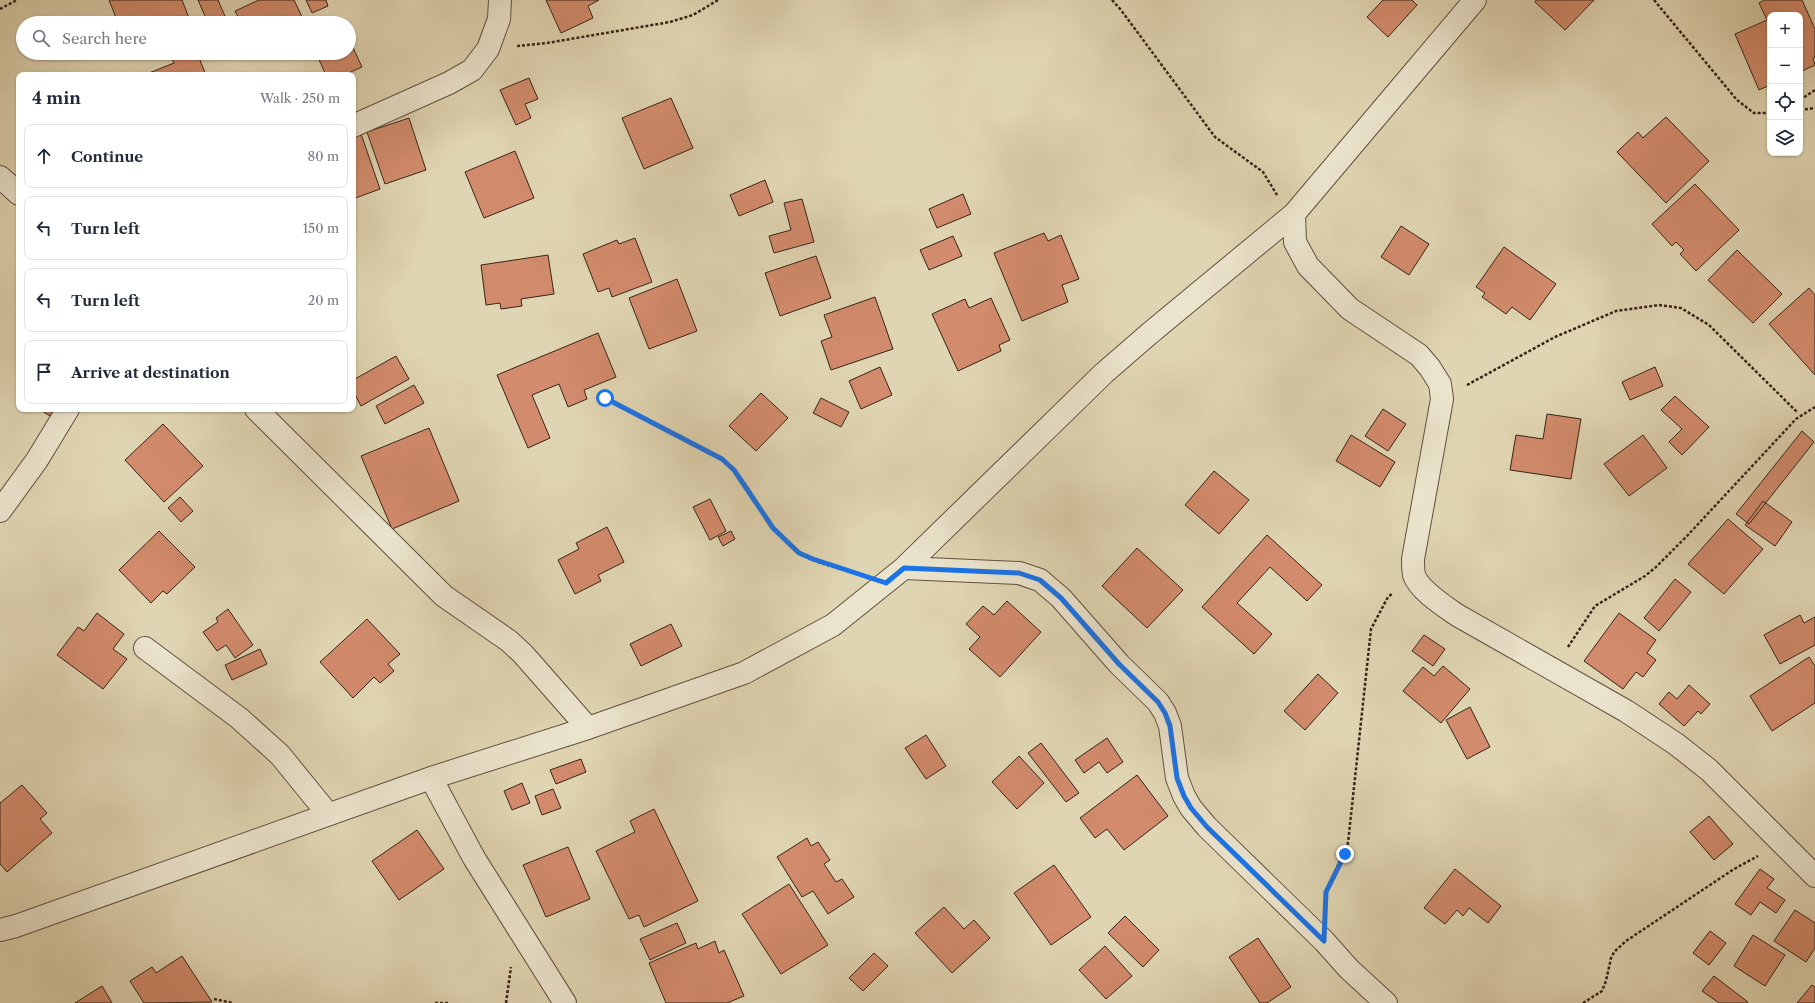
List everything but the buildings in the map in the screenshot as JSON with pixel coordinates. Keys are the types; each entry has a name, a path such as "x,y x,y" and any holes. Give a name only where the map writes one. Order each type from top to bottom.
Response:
{"street":[{"path":"356,125 449,83 472,70 488,49 499,19 500,0"},
{"path":"0,930 16,926 431,778 588,728 744,674 833,625 904,568 1104,373 1287,219 1475,0"},
{"path":"0,177 16,191"},
{"path":"1287,219 1295,242 1308,266 1350,309 1419,355 1430,368 1440,384 1442,399 1413,559 1414,576 1421,586 1447,608 1626,711 1676,744 1709,770 1815,876"},
{"path":"0,511 37,460 66,412"},
{"path":"259,412 444,596 509,641 588,728"},
{"path":"904,568 1019,573 1040,580 1061,598 1119,664 1162,707 1170,726 1177,778 1184,796 1191,808 1207,827 1324,941 1349,969 1386,1003"},
{"path":"145,648 239,718 280,754 328,814"},
{"path":"431,778 474,858 565,1003"}],"path":[{"path":"0,9 17,0"},
{"path":"488,49 547,43 670,22 693,15 718,0"},
{"path":"1112,0 1215,137 1263,172 1280,200 1287,219"},
{"path":"1654,0 1737,100 1754,113 1767,113"},
{"path":"1803,98 1815,90"},
{"path":"1803,110 1815,108"},
{"path":"1442,399 1555,337 1616,310 1659,305 1681,308 1709,325 1798,413"},
{"path":"605,398 728,464 734,470 773,528 799,553 886,583"},
{"path":"1554,670 1595,606 1645,576 1656,567 1687,536 1796,419 1815,407"},
{"path":"1324,941 1326,892 1348,843 1371,629 1388,597 1414,576"},
{"path":"1583,1003 1602,991 1606,981 1611,958 1614,952 1626,941 1734,869 1782,843"},
{"path":"214,999 233,1003"},
{"path":"435,1003 448,1003"}],"route":[{"path":"605,398 722,459 734,470 773,528 799,553 813,559 886,583 904,568 1019,573 1040,580 1061,598 1119,664 1158,702 1165,713 1170,726 1177,778 1184,796 1191,808 1207,827 1324,941 1326,892 1345,854"}]}
